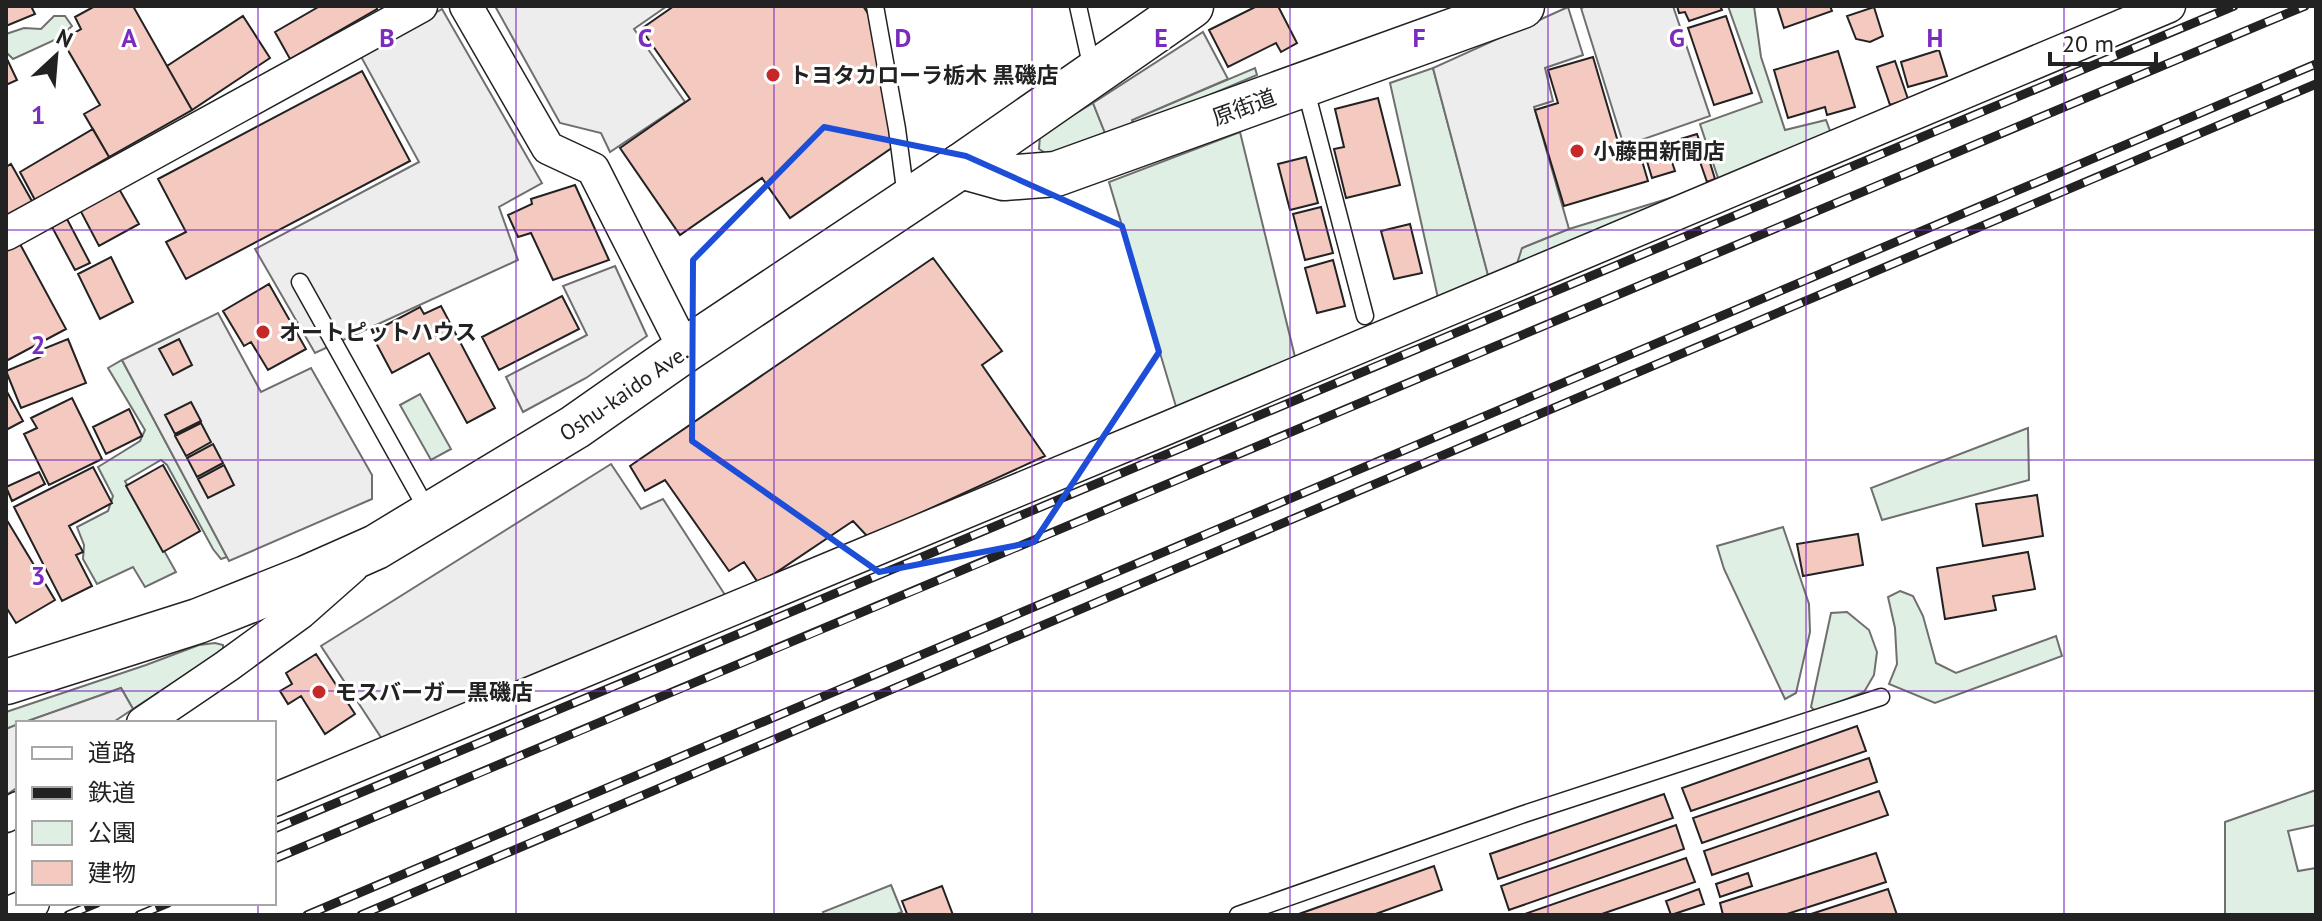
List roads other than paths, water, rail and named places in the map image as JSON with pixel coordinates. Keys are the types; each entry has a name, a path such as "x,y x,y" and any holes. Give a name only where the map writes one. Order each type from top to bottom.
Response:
{"main road":[{"name":"原街道","path":"961,166 1004,178 1056,174 1522,6"},
{"name":"Oshu-kaido Ave.","path":"6,682 198,621 376,547 575,427 961,166 1179,10"}],"street":[{"path":"6,234 421,6"},
{"path":"466,6 548,148 593,169 685,350"},
{"path":"276,799 2169,6"},
{"path":"146,721 301,612 376,547"},
{"path":"6,914 28,905"}],"lane":[{"path":"875,6 907,202"},
{"path":"1078,6 1093,74"},
{"path":"1305,85 1365,316"},
{"path":"300,282 430,515"},
{"path":"1238,915 1524,814 1881,697"}],"railway":[{"path":"276,828 2234,6"},
{"path":"276,858 2305,6"},
{"path":"307,915 2316,64"},
{"path":"361,915 2316,84"},
{"path":"68,915 92,905"},
{"path":"139,915 163,905"}],"place":[{"name":"トヨタカローラ栃木 黒磯店","path":"773,75"},
{"name":"小藤田新聞店","path":"1577,151"},
{"name":"オートピットハウス","path":"263,332"},
{"name":"モスバーガー黒磯店","path":"319,692"}]}
